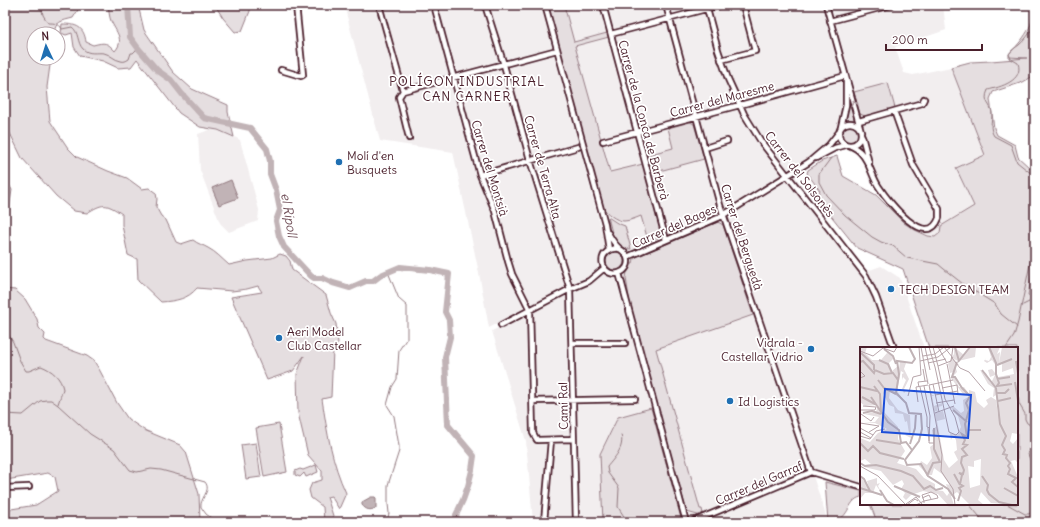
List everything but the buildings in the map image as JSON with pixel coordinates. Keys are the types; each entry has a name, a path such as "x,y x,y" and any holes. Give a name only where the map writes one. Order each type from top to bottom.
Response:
{"street":[{"path":"280,70 301,76 303,75 296,5"},
{"path":"379,5 404,91"},
{"name":"Carrer del Montsià","path":"434,5 480,174 494,211 512,274 530,310"},
{"name":"Carrer de Terra Alta","path":"485,5 504,65 530,160 570,289"},
{"path":"545,5 607,229 609,250"},
{"name":"Carrer de la Conca de Barberà","path":"603,5 666,240"},
{"name":"Carrer del Berguedà","path":"666,5 723,215 811,472"},
{"path":"611,34 706,7 721,5"},
{"path":"721,60 755,51 742,5"},
{"path":"826,5 845,76 846,105 840,130 840,139 861,153 879,187 899,212 917,227 922,229 930,229 938,221 940,215 939,209 913,165 894,111"},
{"path":"830,21 891,5"},
{"name":"Carrer del Solsonès","path":"706,7 721,60 740,105 762,143 866,276 876,297 894,347"},
{"path":"409,138 400,97 404,91 557,50"},
{"path":"845,76 849,83 870,171"},
{"name":"Carrer del Maresme","path":"603,141 845,76"},
{"path":"859,121 922,103 924,99"},
{"path":"840,130 845,124 851,123 857,126 861,132"},
{"name":"Carrer del Bages","path":"809,162 829,145 840,130"},
{"path":"848,145 858,142 861,132"},
{"path":"705,148 727,142"},
{"name":"Carrer del Bages","path":"627,257 723,215 809,162 835,148 848,145"},
{"path":"480,174 578,147"},
{"path":"607,229 615,244 623,251 627,257 627,265 625,269 619,274 611,274 605,269 602,262 604,255 609,250 620,249"},
{"path":"501,325 570,289 590,281 605,269"},
{"path":"619,274 686,522"},
{"name":"Camí Ral","path":"570,289 576,522"},
{"path":"530,310 533,433 537,440 574,439"},
{"path":"572,344 625,342"},
{"path":"532,401 635,399"},
{"path":"544,522 551,440"},
{"path":"811,472 860,487"},
{"name":"Carrer del Garraf","path":"692,522 811,472"},
{"path":"5,488 29,488"}],"shaded area":[{"path":"5,5 81,5 73,18 62,21 56,26 26,26 26,66 50,66 47,87 50,121 68,148 77,157 127,178 142,189 149,188 156,193 156,207 161,216 166,220 176,242 181,244 193,240 214,252 229,265 272,258 280,254 286,256 290,261 292,270 326,295 336,324 338,343 333,350 331,397 322,399 334,459 346,493 339,509 331,496 327,497 335,522 324,522 323,507 311,498 309,490 312,483 322,480 322,471 308,455 298,413 297,374 304,356 293,371 267,380 231,297 262,292 258,286 232,291 197,288 190,295 181,299 161,302 138,280 137,259 128,255 122,225 122,214 108,206 97,207 87,213 74,211 56,196 22,158 5,123"},
{"path":"108,5 147,5 139,9 144,30 173,72 192,89 228,105 228,112 234,137 218,130 200,127 179,113 137,59 131,67 118,68 103,61 80,56 74,47 72,33 66,35 66,26 62,26 62,24 79,27 84,33 86,42 93,45 100,43 106,44 115,51 118,47 119,36 110,19"},
{"path":"215,5 250,5 250,11 242,31 235,32 223,18"},
{"path":"344,5 541,5 605,243 597,268 592,274 489,328 479,273 453,152 380,141"},
{"path":"547,5 564,5 574,42 607,33 609,37 575,46 610,172 643,164 661,232 660,237 646,243 647,237 641,216 621,221 612,216 602,206"},
{"path":"550,5 943,5 946,30 895,47 904,73 913,75 951,67 985,155 956,169 974,206 941,226 941,233 935,237 928,236 915,230 904,223 886,206 870,181 862,157 857,151 848,147 838,148 798,174 796,178 867,271 881,266 900,278 924,347 860,347 860,491 826,482 813,476 828,522 691,522"},
{"path":"1030,5 1035,5 1035,75 1023,82 993,92 990,99 994,128 997,135 1015,145 1018,157 1029,167 1035,176 1035,260 1028,295 1035,296 1035,522 877,522 870,505 1018,505 1018,347 929,347 903,269 857,248 816,197 820,191 807,173 808,170 822,161 837,156 843,176 876,195 904,223 928,236 935,237 940,233 941,226 974,206 956,168 985,155 951,67 970,62 1027,58 1009,57 1009,54 1023,38 1031,25 1032,11"},
{"path":"888,83 895,108 865,116 860,114 854,92"},
{"path":"850,100 856,122 846,121"},
{"path":"690,122 694,124 704,159 652,173 647,155 673,148 668,128"},
{"path":"850,124 857,127 860,134 857,141 850,144 843,141 840,134 843,127"},
{"path":"212,129 224,131 240,140 259,210 258,221 229,232 220,223 200,170 198,134"},
{"path":"5,178 12,190 8,215 5,216"},
{"path":"231,180 238,198 219,205 212,188"},
{"path":"608,217 625,226 631,249 620,246 617,243 612,233"},
{"path":"718,222 723,225 753,315 656,349 700,509 702,509 703,514 701,516 687,512 635,326 626,278 631,264 633,264 634,258"},
{"path":"611,252 619,252 624,257 622,268 619,270 611,270 606,265 606,257"},
{"path":"602,270 615,276 651,408 618,417 600,454 603,522 533,522 526,441 492,331 580,285"},
{"path":"5,289 15,290 25,299 37,319 39,328 45,334 44,339 46,341 87,356 94,361 117,403 128,419 144,430 180,445 186,452 199,494 200,522 5,522 5,510 36,505 58,491 55,477 48,473 6,480 5,478"},
{"path":"651,408 682,522 603,522 600,454 618,417"},
{"path":"279,424 287,472 264,477 256,428"},
{"path":"256,443 261,477 246,479 241,445"},
{"path":"316,465 318,472 306,477 304,473 300,477 295,475 295,471 300,469 303,470"},
{"path":"825,482 860,491 860,497 853,502 841,519 828,522"},
{"path":"371,497 376,498 376,508 368,510 362,505 362,502"}],"waterway":[{"path":"41,5 43,15 48,23 58,24 62,29 72,27 76,32 81,47 85,51 104,53 124,61 129,59 131,53 138,48"},
{"name":"el Ripoll","path":"128,5 130,37 157,70 171,80 204,118 250,128 267,149 270,161 270,174 276,190 280,210 276,221 279,236 284,247 311,276 314,278 322,278 350,288 366,281 373,281 381,275 400,267 430,270 449,274 445,312 449,320 450,337 445,357 448,425 474,456 468,486 456,515 458,522"},
{"path":"1032,5 1035,16"},
{"path":"1035,20 1027,37 1009,54 1011,59 1018,63 1018,74 1010,82 988,90 986,94 987,101 992,111 992,133 994,136 1011,145 1017,162 1032,174 1035,181"},
{"path":"831,158 819,174 819,182 826,195 845,215 872,237 893,246 907,258 938,264 963,284 995,304 1001,314 1017,327"},
{"path":"1007,347 1014,336 1018,322 1035,240"},
{"path":"387,522 389,513 388,485 399,451 394,416 387,405 392,387 397,379 399,350 407,338 407,306 399,299 388,272"},
{"path":"1023,305 1031,301 1035,301"},
{"path":"5,329 13,342 20,361 26,371 41,366 52,372 58,378 63,389 58,404"},
{"path":"1018,393 1019,404 1025,414 1025,419 1027,423 1035,428"},
{"path":"5,414 23,415 40,401 51,400 90,434 114,449 130,470 137,472 151,469 161,470 205,482 207,485 207,491 202,500 201,507 206,514 216,522"},
{"path":"621,435 622,440 620,448 616,456 607,467 608,473 619,488 618,507 626,522"},
{"path":"1035,443 1031,446 1028,454 1035,473"},
{"path":"1009,505 1025,514 1029,514 1033,511 1035,482"},
{"path":"970,505 984,522"}],"place":[{"name":"Molí d'en Busquets","path":"339,162"},
{"name":"TECH DESIGN TEAM","path":"891,289"},
{"name":"Aeri Model Club Castellar","path":"279,338"},
{"name":"Vidrala - Castellar Vidrio","path":"811,349"},
{"name":"Id Logistics","path":"730,401"}],"district":[{"name":"POLÍGON INDUSTRIAL CAN CARNER","path":"467,88"}]}
